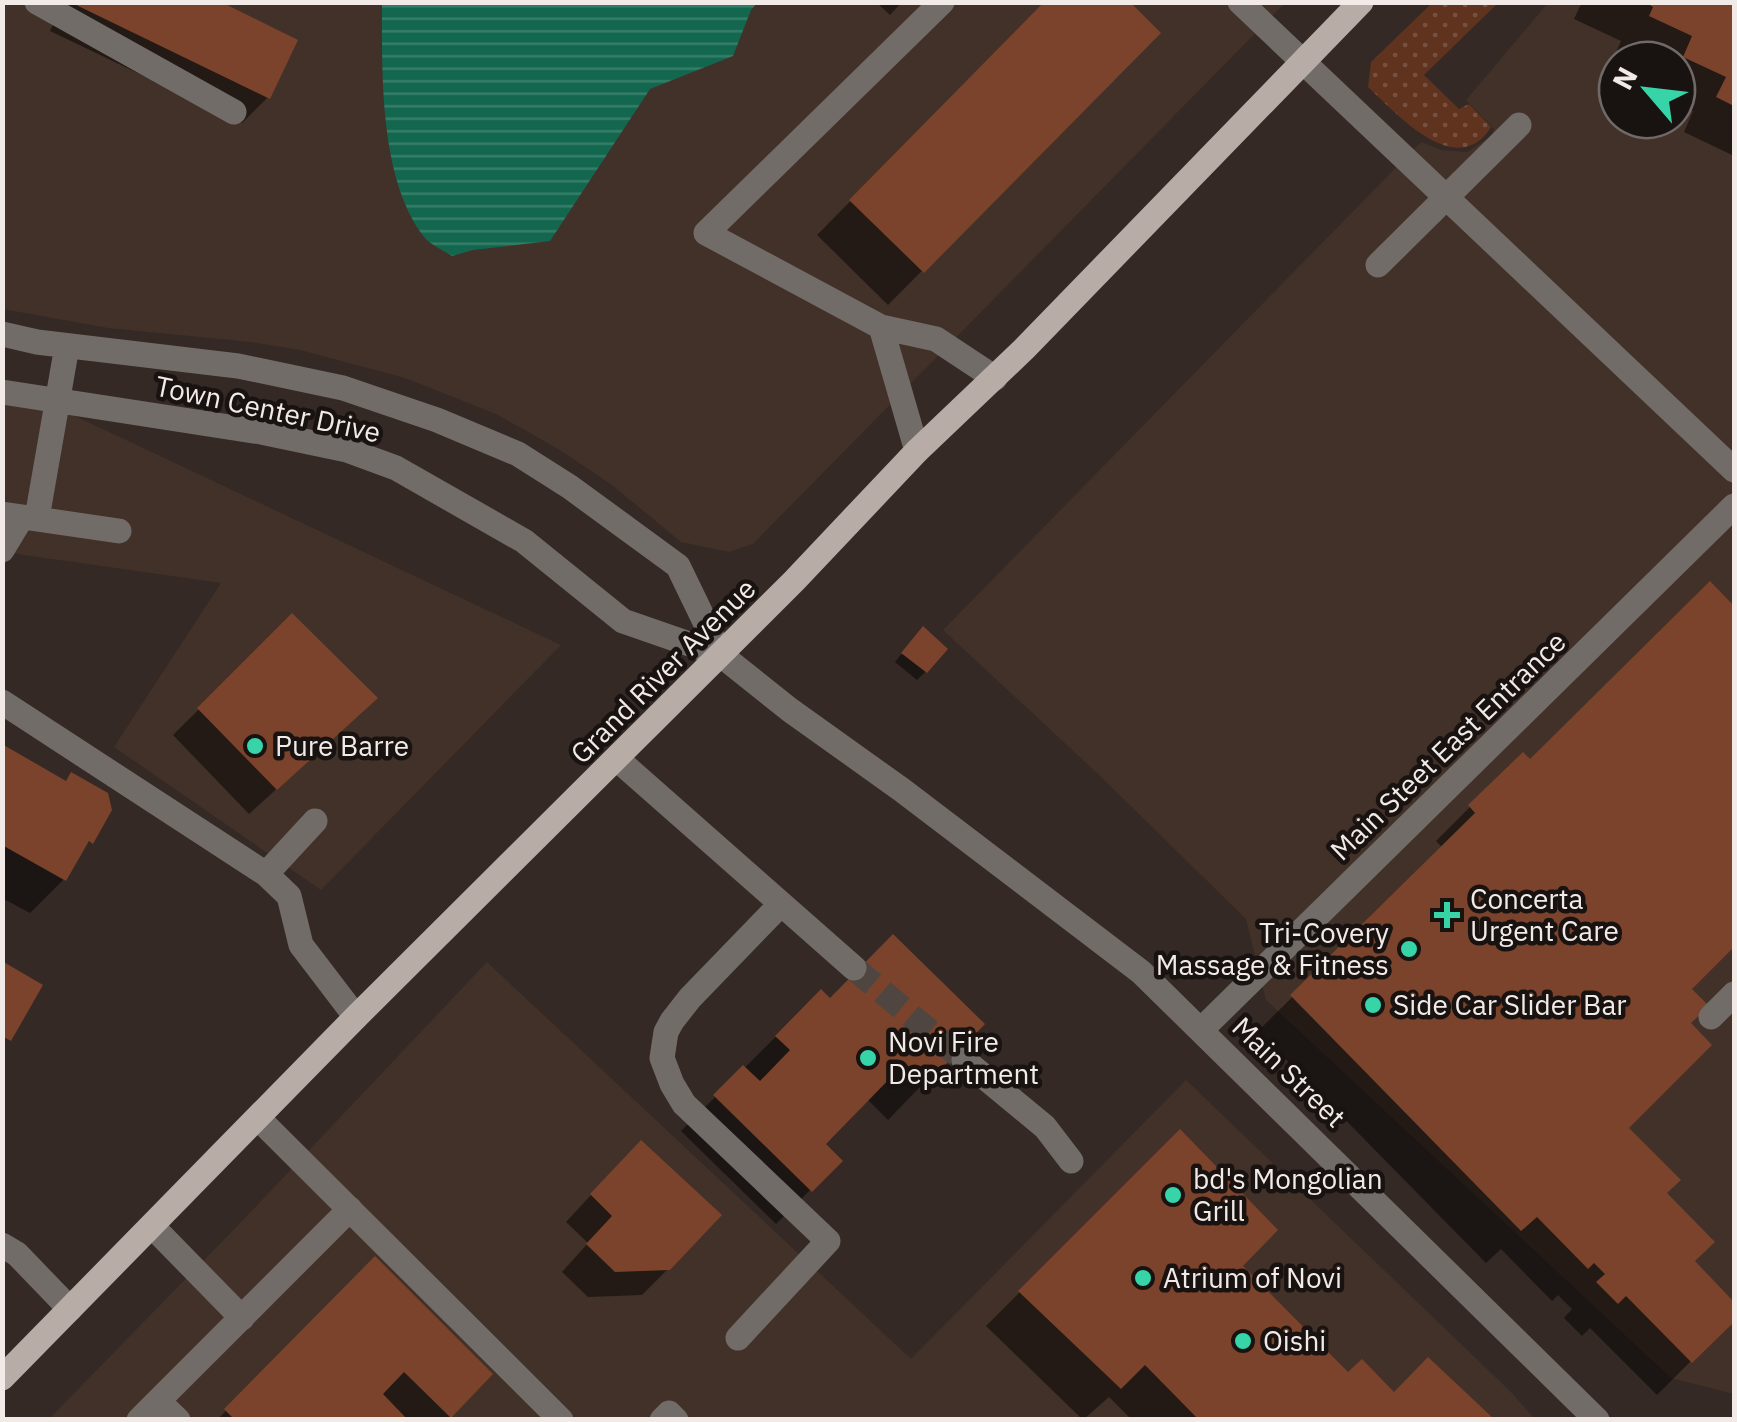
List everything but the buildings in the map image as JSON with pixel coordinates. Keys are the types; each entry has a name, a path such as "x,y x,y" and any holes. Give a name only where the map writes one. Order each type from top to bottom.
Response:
{"main road":[{"name":"Grand River Avenue","path":"2,1378 356,1017 721,655 916,451 995,378 1362,2"}],"street":[{"path":"37,2 234,112"},
{"path":"942,2 706,233 881,327 936,339 995,378"},
{"path":"1240,2 1734,470"},
{"path":"1378,265 1519,125"},
{"path":"881,327 916,451"},
{"name":"Town Center Drive","path":"2,334 68,346 238,366 343,388 437,420 518,454 570,486 678,566 721,655"},
{"path":"2,550 20,516 58,401 68,346"},
{"name":"Town Center Drive","path":"2,392 261,432 347,450 396,468 524,541 623,620 721,655"},
{"name":"Main Steet East Entrance","path":"1202,1029 1734,506"},
{"path":"20,516 119,530"},
{"name":"Main Street","path":"721,655 1141,972 1596,1420"},
{"path":"2,702 266,874 288,896 301,945 356,1017"},
{"path":"617,759 854,968"},
{"path":"266,874 315,821"},
{"path":"738,1338 828,1241 684,1104 665,1070 663,1045 672,1021 690,998 781,904"},
{"path":"1710,1017 1734,994"},
{"path":"964,1060 1045,1127 1072,1161"},
{"path":"258,1118 561,1420"},
{"path":"139,1420 350,1210"},
{"path":"152,1226 242,1318"},
{"path":"2,1245 17,1254 70,1309"},
{"path":"158,1400 178,1420"},
{"path":"662,1420 669,1413 676,1420"}],"shaded area":[{"path":"382,2 757,3 733,56 650,89 550,241 452,256 421,233 397,182 386,121"},
{"path":"3,3 1285,3 753,544 729,552 681,542 612,485 560,450 496,414 405,378 300,350 108,328 3,309"},
{"path":"1432,3 1498,3 1424,75 1459,109 1469,104 1491,127 1477,142 1461,148 1445,145 1410,126 1368,87 1371,62"},
{"path":"1548,3 1734,3 1734,1394 1671,1378 1266,1000 1246,919 943,630 1421,142 1441,150 1467,152 1491,136 1494,129 1466,100"},
{"path":"3,382 561,645 321,890 114,747 221,583 3,552"},
{"path":"487,962 911,1359 1186,1080 1535,1419 48,1420"}],"tunnel":[{"path":"854,968 964,1060"}],"place":[{"name":"Pure Barre","path":"255,746"},
{"name":"Concerta Urgent Care","path":"1447,915"},
{"name":"Tri-Covery Massage & Fitness","path":"1409,949"},
{"name":"Side Car Slider Bar","path":"1373,1005"},
{"name":"Novi Fire Department","path":"868,1058"},
{"name":"bd's Mongolian Grill","path":"1173,1195"},
{"name":"Atrium of Novi","path":"1143,1278"},
{"name":"Oishi","path":"1243,1341"}]}
